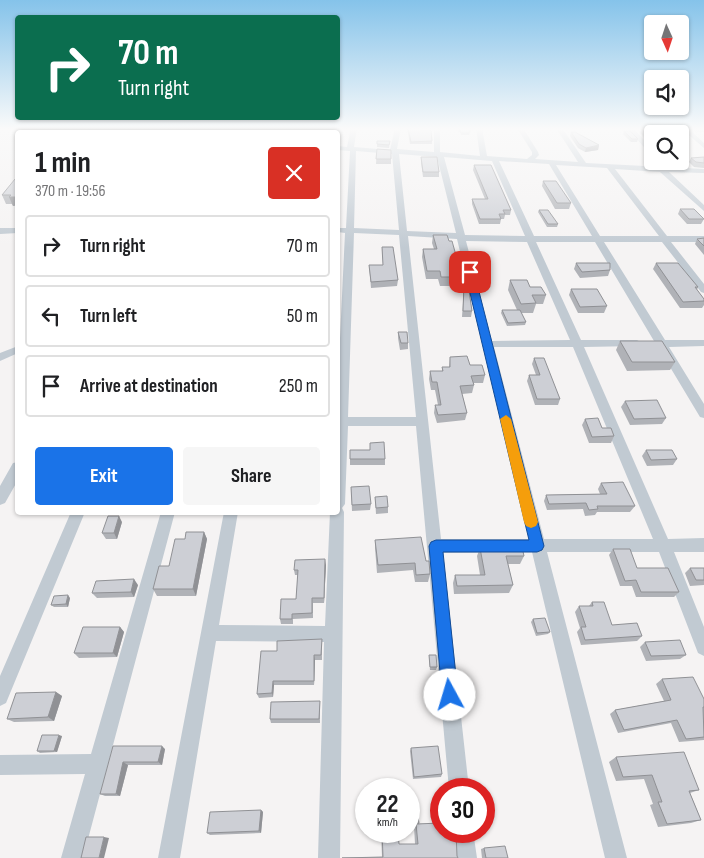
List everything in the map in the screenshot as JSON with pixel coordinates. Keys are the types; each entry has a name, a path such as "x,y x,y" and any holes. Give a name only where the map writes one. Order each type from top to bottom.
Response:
{"street":[{"path":"340,373 343,230 349,168"},
{"path":"396,168 436,546 458,778"},
{"path":"443,168 616,858"},
{"path":"494,168 530,239 576,342 663,544 704,648"},
{"path":"555,168 704,414"},
{"path":"610,168 704,290"},
{"path":"661,170 704,171"},
{"path":"661,170 704,209"},
{"path":"0,231 15,230"},
{"path":"343,230 404,232 470,239 704,239"},
{"path":"487,344 576,342 704,343"},
{"path":"0,357 15,350"},
{"path":"340,421 423,422"},
{"path":"0,499 14,480"},
{"path":"0,698 77,515"},
{"path":"72,858 167,515"},
{"path":"169,858 230,515"},
{"path":"329,858 337,515"},
{"path":"436,546 704,545"},
{"path":"210,633 333,634"},
{"path":"0,765 98,764"},
{"path":"464,843 466,858"}],"building":[{"path":"422,168 438,168 439,172 423,172"},
{"path":"475,168 492,168 511,210 503,210 505,214 499,214 501,219 480,219 472,199 488,199"},
{"path":"15,179 15,197 2,195"},
{"path":"543,181 556,181 571,203 557,203"},
{"path":"680,209 694,209 704,219 689,219"},
{"path":"539,210 548,210 558,224 548,224"},
{"path":"433,235 447,235 449,241 452,241 457,259 462,259 466,277 441,277 440,271 427,271 423,249 437,249"},
{"path":"704,238 704,246 697,239"},
{"path":"382,247 393,247 398,280 371,282 369,265 383,265"},
{"path":"576,263 610,263 610,270 582,272"},
{"path":"656,263 678,263 698,287 695,287 704,301 683,302"},
{"path":"510,280 527,280 530,287 541,287 546,295 532,295 536,303 521,304"},
{"path":"464,284 468,284 472,311 463,311"},
{"path":"571,289 597,289 607,306 580,307"},
{"path":"502,310 520,310 526,322 508,323"},
{"path":"398,332 407,332 408,343 401,343"},
{"path":"620,341 662,341 675,362 632,362"},
{"path":"467,356 470,365 482,365 485,375 471,376 474,385 460,386 467,413 438,415 435,405 441,405 437,382 432,382 430,371 443,371 442,367 450,367 450,357"},
{"path":"534,358 544,358 560,399 537,399 529,375 540,375"},
{"path":"657,400 666,418 634,419 625,401"},
{"path":"598,418 602,428 611,428 614,436 592,437 585,419"},
{"path":"384,442 385,459 350,459 350,450 370,450 370,443"},
{"path":"646,450 672,450 677,459 651,460"},
{"path":"623,482 635,506 597,506 598,509 589,510 586,503 549,504 546,495 607,494 601,483"},
{"path":"369,486 371,504 352,505 351,487"},
{"path":"387,496 388,507 376,508 375,497"},
{"path":"108,516 119,516 114,533 102,533"},
{"path":"186,532 204,532 193,589 153,589 159,566 169,566 175,539 185,539"},
{"path":"421,537 426,561 429,561 430,574 416,575 415,563 378,565 375,540"},
{"path":"522,547 524,556 506,556 513,585 457,586 455,575 485,575 480,548"},
{"path":"613,549 630,549 637,568 668,568 679,592 641,592 636,580 625,581"},
{"path":"325,559 324,598 312,598 312,613 292,614 292,619 280,619 281,599 296,599 298,570 294,570 295,560"},
{"path":"690,568 704,568 704,580 696,580"},
{"path":"134,579 131,592 92,593 96,581"},
{"path":"68,595 66,604 51,605 54,596"},
{"path":"592,602 604,602 612,625 637,623 642,636 585,640 581,627 586,627 579,606 593,606"},
{"path":"545,618 550,632 537,633 533,619"},
{"path":"83,627 120,627 113,653 74,653"},
{"path":"322,639 321,655 314,655 314,681 273,681 272,693 257,694 261,651 277,651 277,641"},
{"path":"680,640 686,655 651,656 645,642"},
{"path":"429,655 436,655 437,667 430,667"},
{"path":"693,677 704,699 704,737 686,739 677,720 624,730 615,710 671,700 662,679"},
{"path":"427,686 439,686 440,696 428,696"},
{"path":"56,692 48,717 7,719 16,693"},
{"path":"320,701 319,719 270,719 271,702"},
{"path":"42,735 59,735 54,751 37,751"},
{"path":"113,746 162,746 158,762 123,762 116,794 100,794"},
{"path":"438,746 442,774 414,777 411,748"},
{"path":"684,752 699,790 689,791 701,820 667,824 658,802 662,802 652,775 623,777 616,757"},
{"path":"261,810 259,831 207,833 210,812"},
{"path":"430,823 430,843 456,843 458,858 342,858 383,857 382,843 418,844 420,843 420,824"},
{"path":"86,837 104,837 99,858 81,858"},
{"path":"505,846 508,858 486,858 484,848"}],"slow traffic":[{"path":"506,419 531,522"}],"route":[{"path":"450,695 436,546 537,546 470,272"}]}
